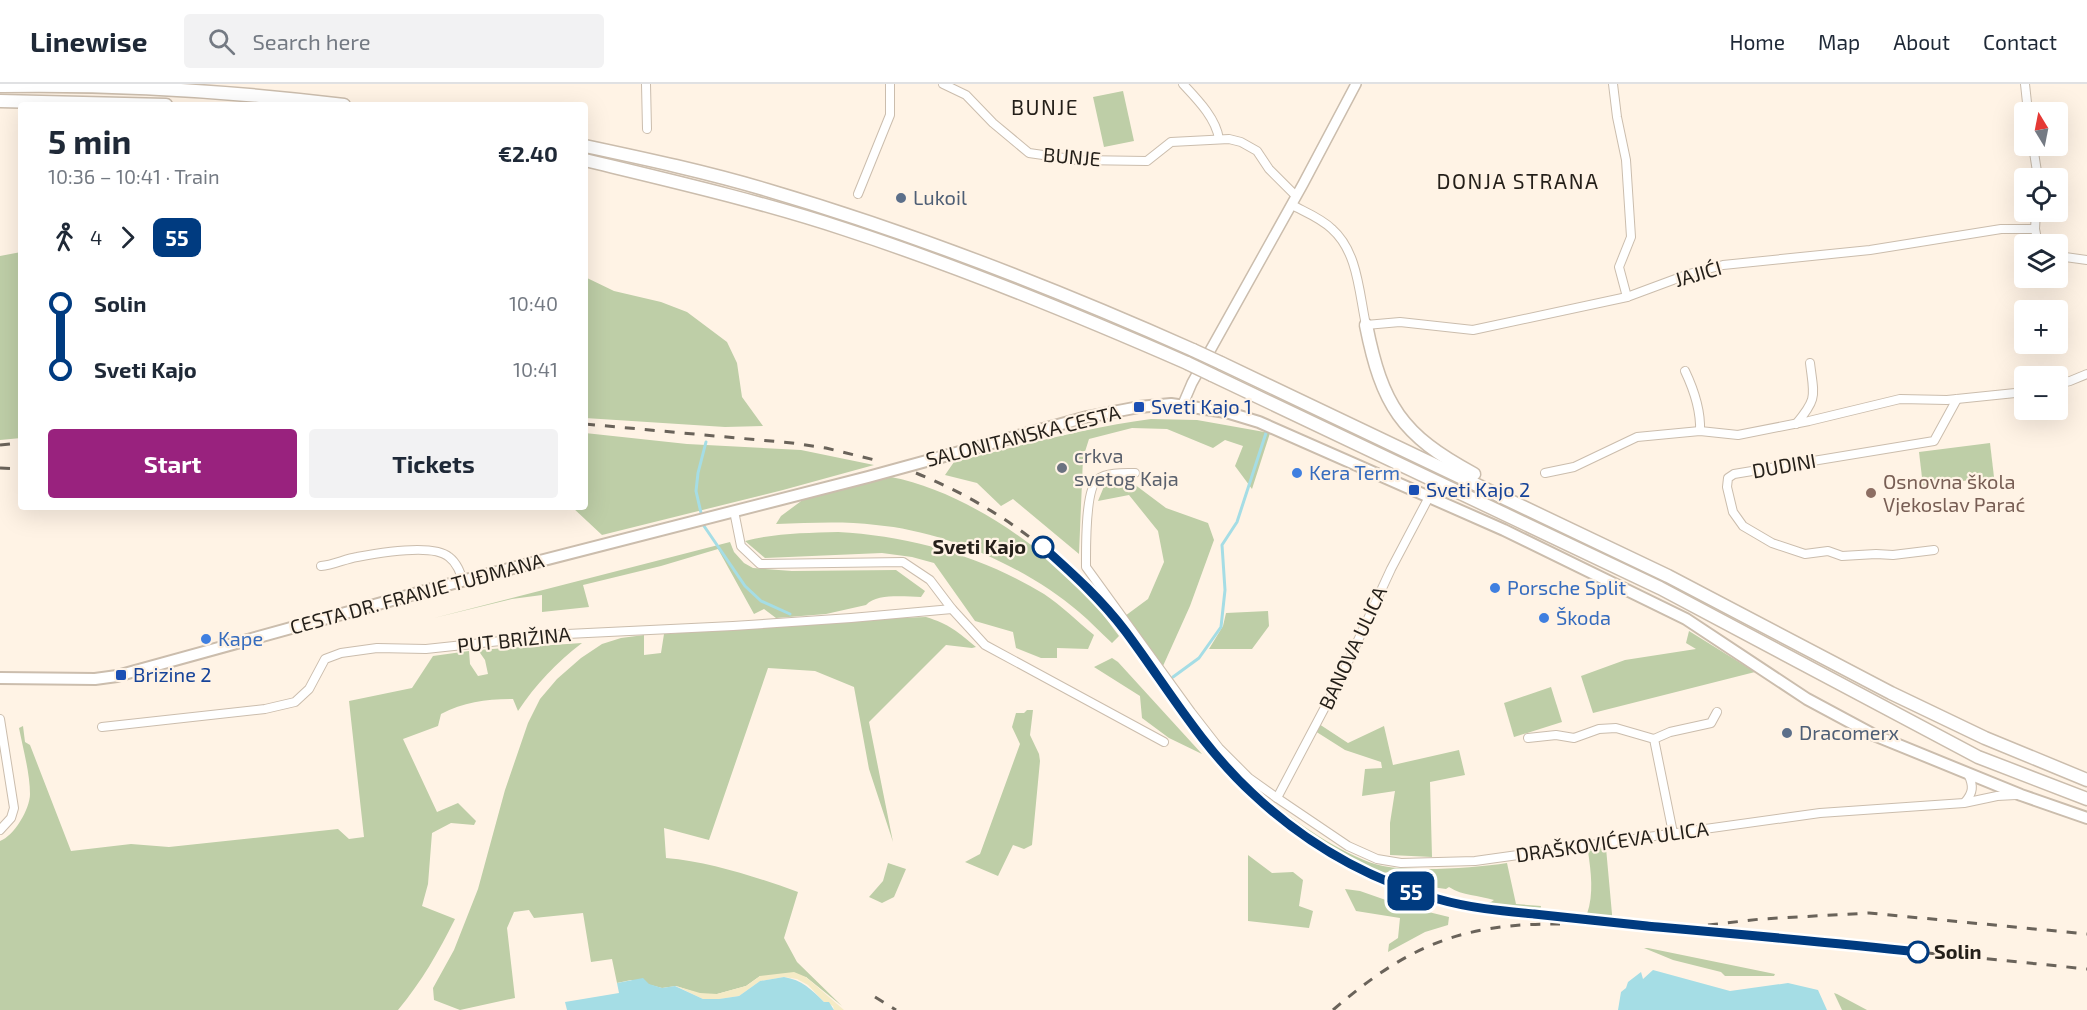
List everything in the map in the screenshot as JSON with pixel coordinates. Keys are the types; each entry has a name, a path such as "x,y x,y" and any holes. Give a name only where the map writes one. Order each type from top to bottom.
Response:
{"highway":[{"path":"0,86 135,87 316,102"},
{"path":"0,101 42,102"},
{"path":"588,147 764,189 854,217 1019,276 1221,363 1668,576 1901,698 1985,738 2087,780"},
{"path":"588,161 759,203 843,229 1013,289 1187,363 1660,588 1978,757 2087,800"},
{"path":"1366,325 1373,360 1382,388 1405,424 1422,441 1446,459 1485,480 1491,491"}],"main road":[{"name":"SALONITANSKA CESTA","path":"716,516 1087,417 1158,404 1183,404 1227,412 1259,422 1504,530 1686,619 1818,705 1874,735 2021,795 2087,818"},
{"name":"CESTA DR. FRANJE TUĐMANA","path":"0,678 95,679 117,676 463,581 716,516"}],"street":[{"path":"646,84 647,129"},
{"path":"858,194 890,115 890,84"},
{"name":"BUNJE","path":"943,84 966,94 993,123 1029,153 1078,160 1147,161 1171,142 1220,139 1241,142 1257,151 1294,200 1331,228 1344,243 1355,269 1366,325"},
{"path":"1183,84 1201,102 1220,139"},
{"path":"1183,404 1192,383 1356,84"},
{"path":"1613,84 1626,160 1631,237 1619,267 1627,297"},
{"path":"2025,84 2027,102"},
{"path":"2035,222 2036,234"},
{"name":"JAJIĆI","path":"1366,325 1400,322 1473,330 1627,297 1689,274 1723,265 1870,250 2001,230 2035,229"},
{"path":"2068,257 2087,260"},
{"path":"1796,424 1814,397 1810,363"},
{"path":"1685,371 1693,388 1701,417 1700,431"},
{"path":"2068,382 2087,374"},
{"name":"DUDINI","path":"1545,473 1574,467 1637,437 1700,431 1738,435 1796,424 1900,399 1956,399 2014,393"},
{"name":"DUDINI","path":"1934,550 1893,555 1842,556 1828,551 1805,554 1772,543 1743,526 1733,512 1727,487 1728,478 1734,474 1934,441 1956,399"},
{"name":"DRAŠKOVIĆEVA ULICA","path":"1135,472 1098,479 1091,489 1085,546 1086,567 1204,731 1249,778 1348,846 1377,859 1401,863 1475,861 1820,813 1964,803 1997,796 2021,795"},
{"name":"BANOVA ULICA","path":"1277,798 1342,675 1390,569 1429,497"},
{"path":"734,511 741,546 760,564 903,562 930,580 952,609 985,645 1164,742"},
{"path":"321,566 391,551 425,549 447,555 457,565 463,581"},
{"name":"PUT BRIŽINA","path":"102,727 265,709 295,702 309,689 325,659 340,653 377,648 426,649 567,634 711,628 952,609"},
{"path":"1528,738 1556,735 1574,738 1599,729 1616,728 1654,739 1670,732 1711,723 1717,712"},
{"path":"0,719 14,808 11,818 0,830"},
{"path":"1654,739 1673,833"},
{"path":"1964,803 1971,795 1973,787 1968,774"}],"green space":[{"path":"1123,91 1134,141 1104,147 1093,97"},
{"path":"18,253 18,438 0,440 0,256"},
{"path":"588,278 614,291 661,302 687,312 727,342 737,363 742,397 763,426 725,427 588,418"},
{"path":"1151,419 1197,420 1270,433 1252,489 1235,466 1243,446 1225,440 1213,448 1167,429 1132,428 1089,439 1083,458 1079,554 1013,499 1001,506 977,483 945,475 954,462 1077,432"},
{"path":"588,433 687,444 801,450 874,465 783,490 602,535 575,510 588,510"},
{"path":"1990,443 1994,477 1923,486 1919,452"},
{"path":"891,477 915,483 964,503 1033,546 1072,579 1091,599 1119,636 1112,643 1079,612 1035,580 1010,566 957,543 876,525 776,524 781,516 808,496"},
{"path":"1130,481 1166,508 1208,523 1214,540 1190,606 1163,666 1125,616 1148,599 1164,562 1158,531 1129,495 1098,501 1105,484"},
{"path":"838,532 918,543 945,550 996,569 1044,594 1063,608 1094,635 1088,649 1057,648 1057,658 1041,658 1016,648 1013,632 975,621 934,563 882,553 765,558 745,541 780,535"},
{"path":"730,542 734,552 744,563 753,568 792,571 896,570 925,591 921,597 884,597 866,605 826,614 776,618 764,609 754,614 718,549 583,585 589,607 542,612 542,595 512,599 434,618"},
{"path":"1268,611 1269,626 1252,649 1209,649 1223,626 1226,613"},
{"path":"926,617 953,629 976,647 946,645 869,722 893,842 869,769 854,687 815,671 768,668 709,840 664,828 666,858 716,867 798,892 784,938 797,962 842,1006 806,977 760,976 746,986 717,994 700,994 676,986 662,988 631,980 617,983 612,959 591,962 583,913 534,918 529,910 514,912 507,928 515,998 460,1010 434,1000 433,988 454,950 478,889 505,790 528,723 540,699 557,679 581,658 602,644 621,638 644,635 644,655 661,653 664,634"},
{"path":"1689,631 1755,672 1593,713 1581,676 1625,660 1696,649 1686,643"},
{"path":"582,643 547,674 518,711 513,699 467,704 441,714 438,726 403,739 437,812 458,803 476,821 474,825 451,823 432,833 428,884 422,906 455,919 429,966 398,1010 0,1010 0,841 11,834 20,821 30,794 28,770 19,728 23,726 25,742 30,745 71,851 131,844 169,847 338,829 349,839 364,837 349,701 412,688 433,656 469,651 470,664 478,676 488,674 485,660 478,650"},
{"path":"1112,658 1202,754 1169,738 1142,718 1140,696 1094,667"},
{"path":"1551,687 1562,722 1514,737 1504,703"},
{"path":"1027,710 1033,710 1030,735 1040,761 1032,845 1024,849 1013,845 998,876 965,862 980,854 1020,744 1012,727 1016,713 1024,713"},
{"path":"1319,724 1348,743 1384,726 1393,765 1459,750 1465,775 1430,782 1432,857 1390,855 1390,823 1395,791 1362,796 1365,769 1382,768 1381,762 1345,750 1315,731"},
{"path":"1273,803 1325,840 1356,857 1383,866 1445,869 1507,863 1516,904 1541,906 1540,912 1484,903 1494,900 1465,894 1449,887 1446,889 1424,886 1388,872 1380,874 1330,849 1298,828 1271,806"},
{"path":"1606,848 1612,917 1587,914 1591,891 1588,851"},
{"path":"1248,855 1272,873 1293,872 1303,880 1299,906 1313,911 1309,928 1248,921"},
{"path":"888,863 906,869 894,897 882,903 869,897 883,881"},
{"path":"1345,889 1360,891 1400,905 1449,917 1448,925 1425,932 1388,952 1389,944 1398,938 1400,918 1356,911"},
{"path":"1644,948 1775,974 1774,976 1725,976 1721,972 1673,960"},
{"path":"1834,993 1837,994 1867,1010 1842,1010"}],"sand":[{"path":"794,972 806,977 844,1010 834,1010 833,1006 824,1002 808,985 797,979 784,977 760,981 739,996 719,999 703,999 676,986 700,993 717,994 746,986 760,976"}],"water":[{"path":"1653,970 1730,991 1788,983 1818,990 1827,1010 1618,1010 1621,992 1626,988 1628,982 1641,972 1643,979"},
{"path":"784,977 806,986 824,1002 829,1002 834,1010 567,1010 565,1002 619,993 617,983 643,978 649,984 662,988 675,986 703,999 719,999 739,996 760,981"}],"waterway":[{"path":"1173,677 1199,658 1221,627 1225,590 1222,545 1237,522 1266,433"},
{"path":"706,442 696,491 704,526 745,586 761,601 790,614"}],"railway":[{"path":"588,424 792,443 826,448 879,461"},
{"path":"0,445 18,443"},
{"path":"0,468 18,469"},
{"path":"916,473 946,486 1003,518 1055,558 1102,604 1123,629 1181,711 1230,772 1298,833 1320,848 1392,884 1444,900 1507,911 2087,969"},
{"path":"1708,925 1761,919 1869,913 2087,934"},
{"path":"1333,1010 1386,969 1438,943 1494,928 1560,924"},
{"path":"875,997 896,1010"}],"train":[{"name":"55","path":"1043,547 1097,598 1118,622 1204,742 1236,778 1295,830 1357,869 1411,891 1473,907 1918,952"}],"place":[{"name":"Lukoil","path":"901,198"},
{"name":"Sveti Kajo 1","path":"1139,407"},
{"name":"crkva svetog Kaja","path":"1062,468"},
{"name":"Kera Term","path":"1297,473"},
{"name":"Sveti Kajo 2","path":"1414,490"},
{"name":"Osnovna škola Vjekoslav Parać","path":"1871,493"},
{"name":"Sveti Kajo","path":"1043,547"},
{"name":"Porsche Split","path":"1495,588"},
{"name":"Škoda","path":"1544,618"},
{"name":"Kape","path":"206,639"},
{"name":"Brizine 2","path":"121,675"},
{"name":"Dracomerx","path":"1787,733"},
{"name":"Solin","path":"1918,952"}],"district":[{"name":"BUNJE","path":"1045,108"},
{"name":"DONJA STRANA","path":"1518,182"}]}
